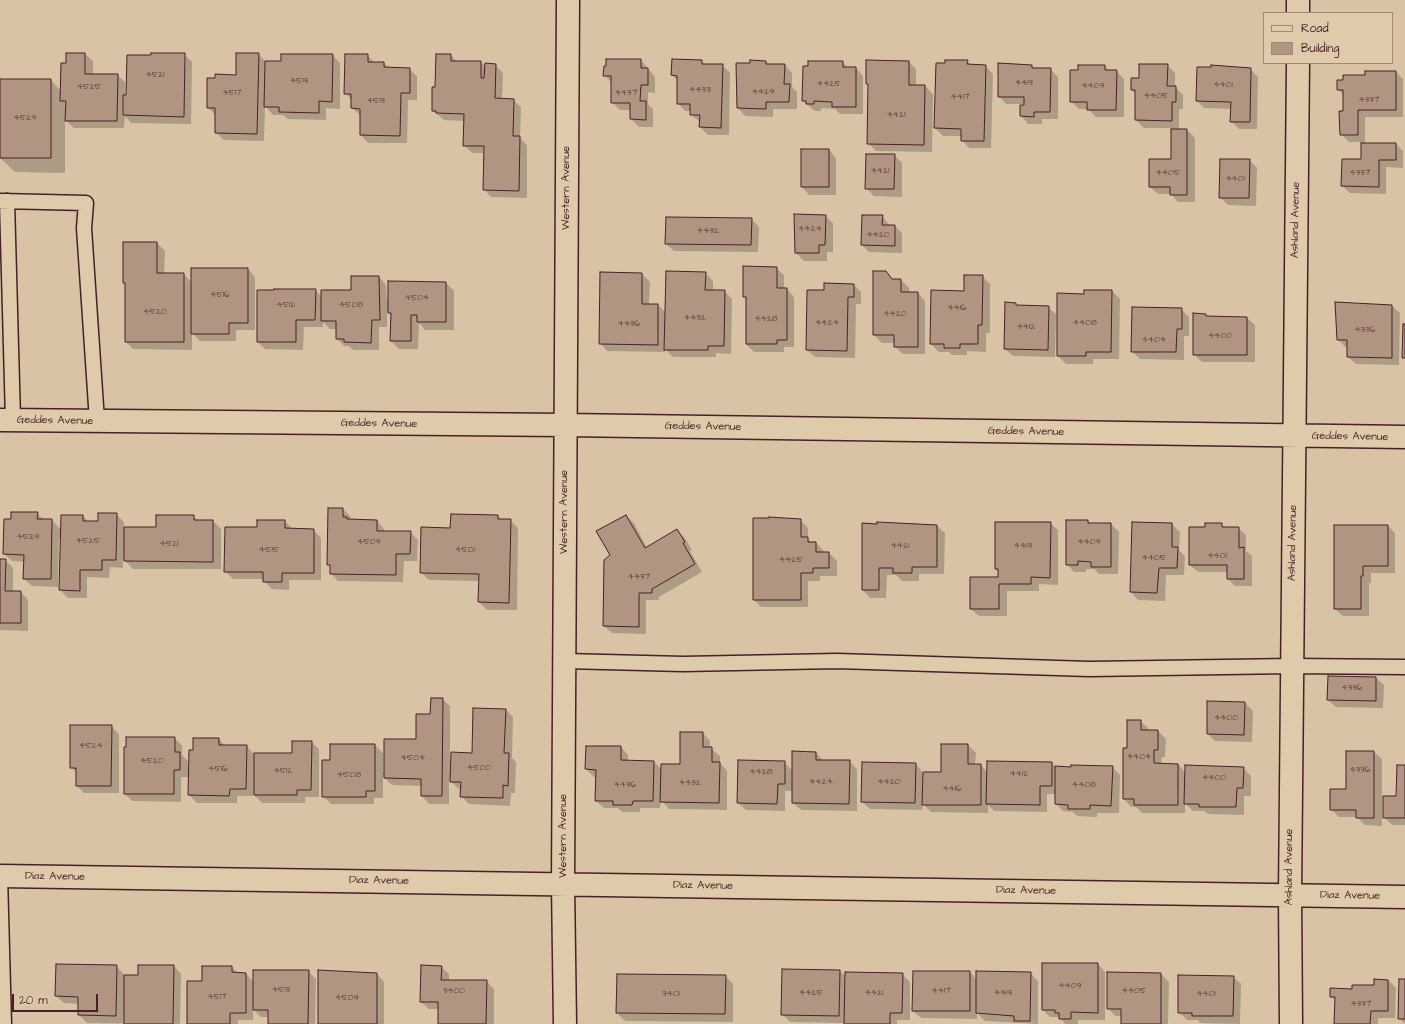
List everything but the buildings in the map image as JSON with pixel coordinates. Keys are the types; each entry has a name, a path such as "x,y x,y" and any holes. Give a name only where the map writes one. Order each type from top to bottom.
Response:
{"street":[{"name":"Western Avenue","path":"565,1024 563,884 568,0"},
{"path":"1298,0 1298,12"},
{"name":"Ashland Avenue","path":"1291,1024 1290,895 1298,64"},
{"name":"Geddes Avenue","path":"6,420 566,425 1405,437"},
{"name":"Diaz Avenue","path":"0,876 1405,897"}],"lane":[{"path":"6,420 3,201 86,203 84,228 97,421"},
{"path":"564,662 683,664 837,662 1089,669 1292,666 1405,667"},
{"path":"0,876 4,1024"}]}
